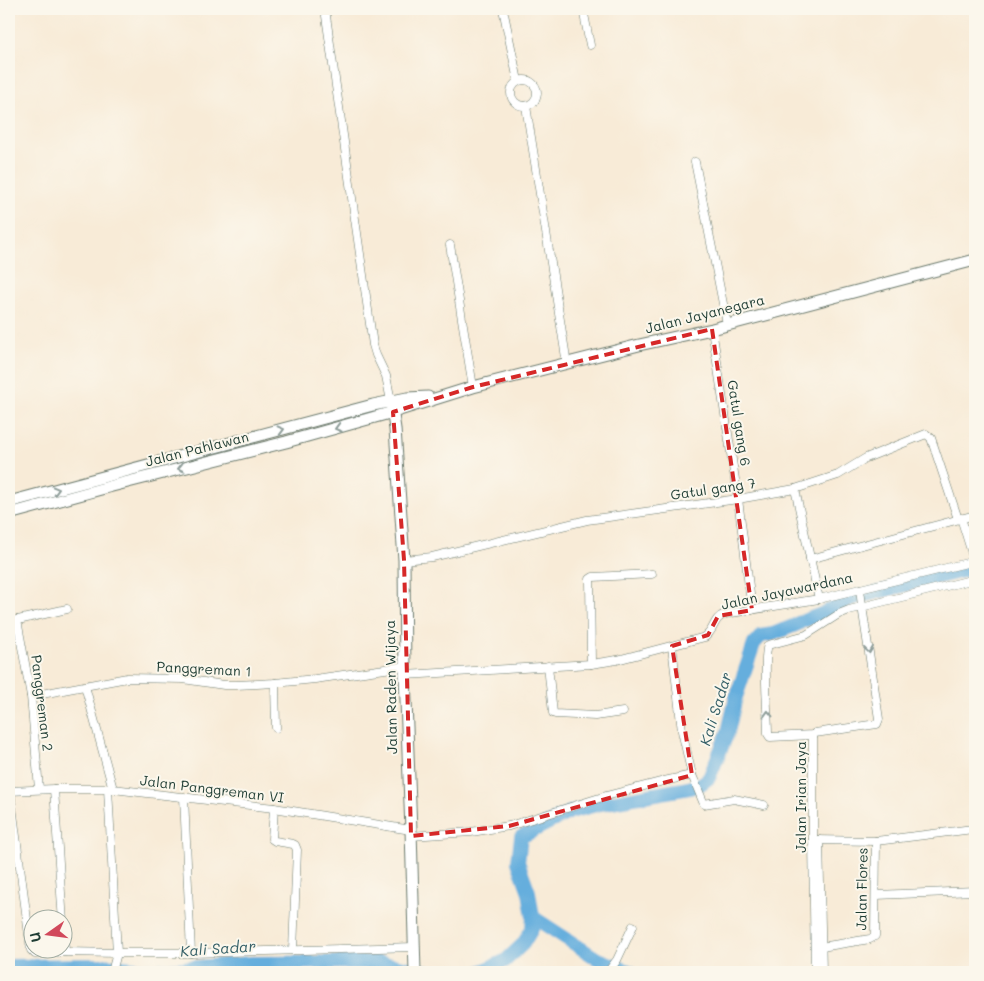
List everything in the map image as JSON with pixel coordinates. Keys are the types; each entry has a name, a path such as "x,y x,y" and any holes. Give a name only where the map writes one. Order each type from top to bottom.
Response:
{"main road":[{"name":"Jalan Jayanegara","path":"392,407 712,328 975,260"},
{"name":"Jalan Pahlawan","path":"9,502 110,481 392,407"},
{"name":"Jalan Raden Wijaya","path":"392,407 404,560 415,972"},
{"name":"Jalan Pahlawan","path":"9,514 110,481"}],"street":[{"path":"325,9 373,345 386,376 392,407"},
{"path":"503,9 518,81"},
{"path":"582,9 590,45"},
{"path":"526,80 531,82 536,89 536,98 530,105 518,105 512,99 510,95 512,87 518,81 526,80"},
{"path":"526,106 567,364"},
{"path":"695,162 727,324"},
{"path":"450,245 473,387"},
{"name":"Gatul gang 6","path":"712,328 738,499 752,610"},
{"name":"Gatul gang 7","path":"404,560 432,557 587,520 794,490 838,475 866,458 926,434 931,438 960,519"},
{"path":"794,490 819,599"},
{"path":"810,559 975,515"},
{"path":"960,519 975,562"},
{"name":"Jalan Jayawardana","path":"406,671 592,664 617,660 708,636 720,615 860,591 975,562"},
{"path":"592,664 590,579 593,577 652,574"},
{"path":"813,735 770,737 768,734 766,667 767,647 770,644 806,634 839,614 862,604 975,579"},
{"name":"Jalan Irian Jaya","path":"815,972 818,947 813,735 815,733 874,726 879,719 860,591"},
{"path":"13,621 67,609"},
{"name":"Panggreman 2","path":"13,621 30,696 39,790"},
{"path":"672,646 682,731 692,777 704,804 734,799 764,805"},
{"path":"548,666 553,713 595,716 623,712"},
{"name":"Panggreman 1","path":"30,696 127,678 183,679 236,685 406,671"},
{"path":"275,683 276,728"},
{"path":"85,686 110,789 116,957 112,972"},
{"name":"Jalan Panggreman VI","path":"10,791 110,789 274,808 411,833 471,832 509,826 606,796 664,781 692,777"},
{"path":"54,789 63,908"},
{"path":"10,791 25,908"},
{"path":"184,797 191,953"},
{"path":"274,808 272,839 293,844 296,847 293,950"},
{"path":"816,840 876,841 974,830"},
{"name":"Jalan Flores","path":"818,947 873,938 876,934 876,841"},
{"path":"876,895 975,891"},
{"path":"608,972 617,960 633,926"},
{"name":"Jalan Irian Jaya","path":"818,947 822,972"},
{"path":"72,953 116,957 293,950 415,949"}],"highlighted area":[{"path":"712,329 752,610 718,616 708,635 672,646 692,775 509,826 411,836 404,560 393,412 473,387"}],"waterway":[{"name":"Kali Sadar","path":"480,972 505,961 523,944 532,929 533,917 529,892 518,862 521,837 570,812 600,804 689,788 701,784 709,778 728,732 736,697 754,644 761,636 773,634 798,624 850,599 975,568"},
{"path":"533,917 596,958 631,972"},
{"name":"Kali Sadar","path":"9,966 104,965 155,970 252,963 376,962 429,972"}]}
